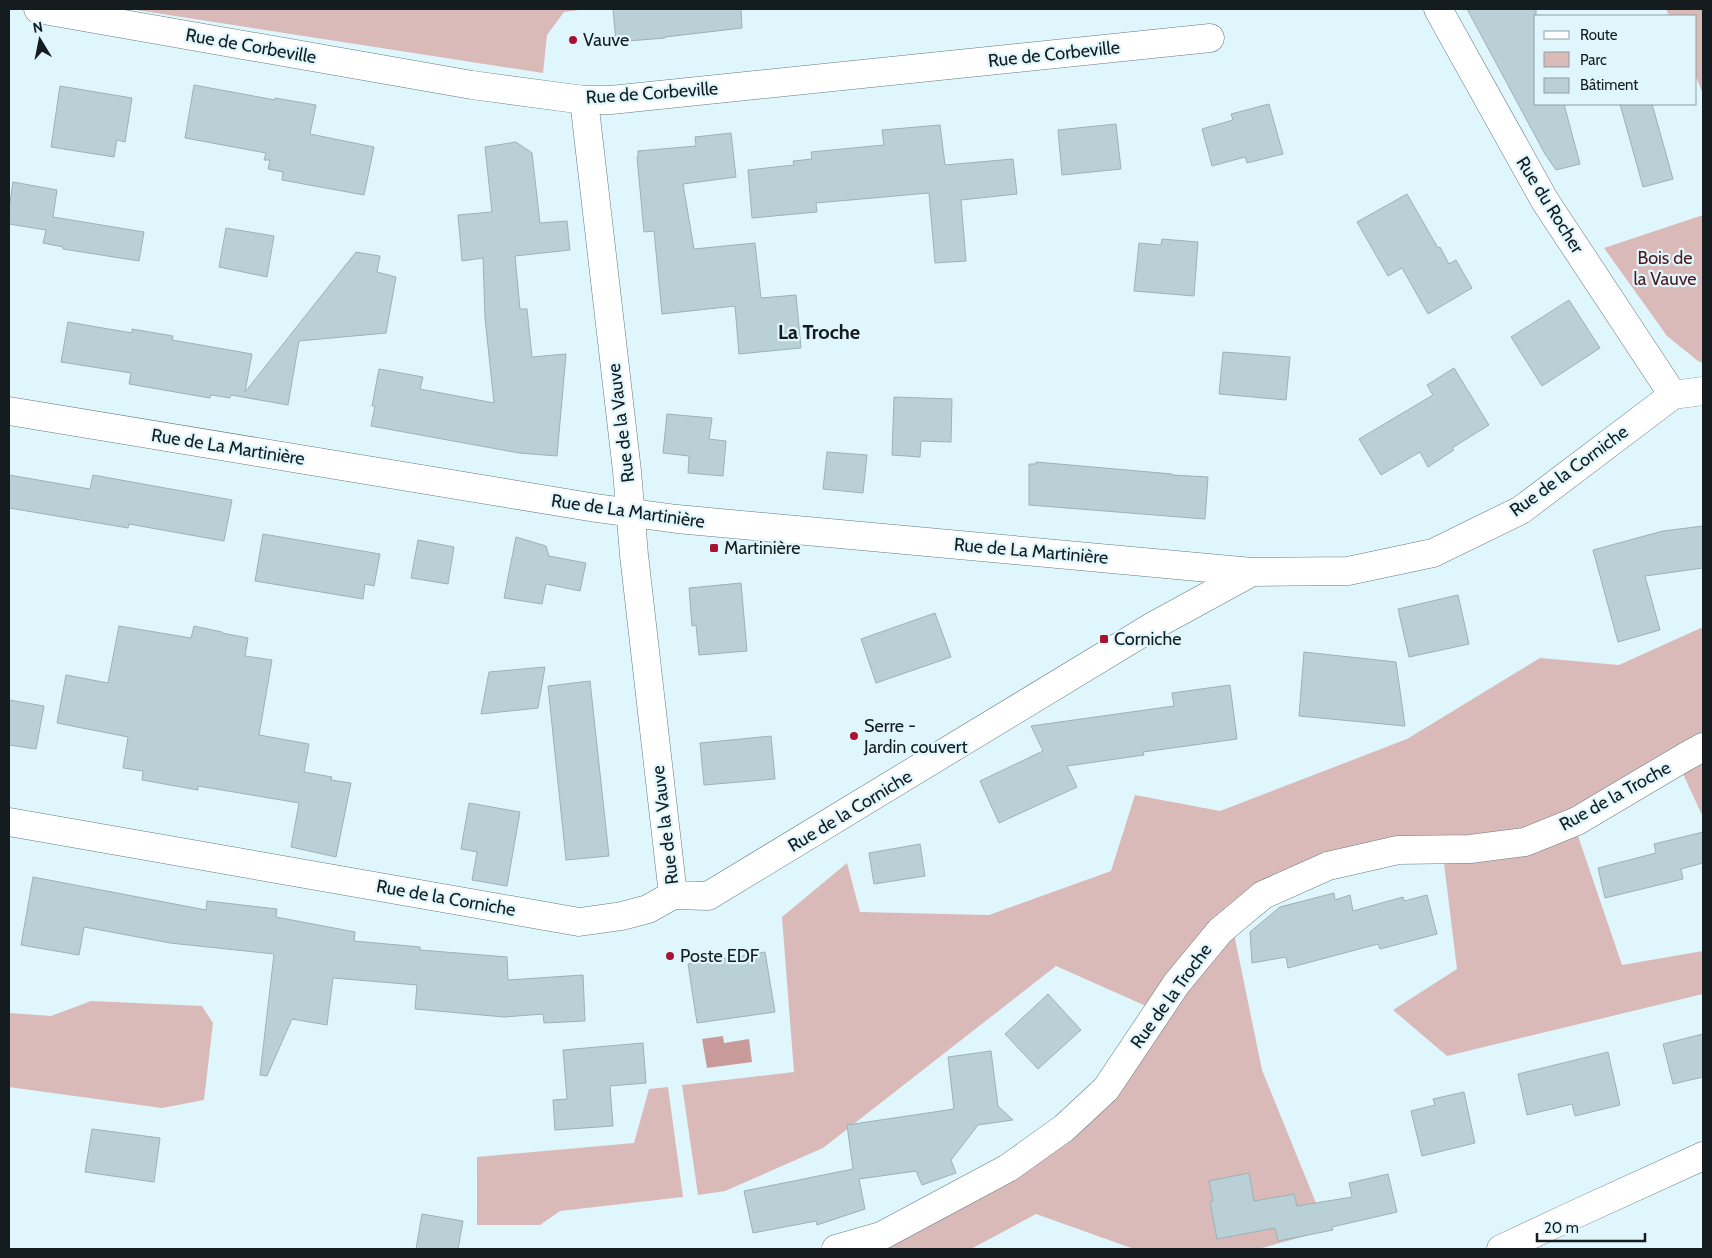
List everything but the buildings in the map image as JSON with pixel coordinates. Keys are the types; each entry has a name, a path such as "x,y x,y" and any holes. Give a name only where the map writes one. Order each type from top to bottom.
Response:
{"street":[{"name":"Rue de Corbeville","path":"38,9 472,85 584,100 611,100 1210,38"},
{"name":"Rue du Rocher","path":"1438,9 1545,200 1673,395"},
{"name":"Rue de la Vauve","path":"584,100 673,895"},
{"path":"1673,395 1703,391"},
{"name":"Rue de la Corniche","path":"9,822 579,922 648,910 673,895 708,896 1155,625 1252,572 1348,571 1433,553 1521,510 1673,395"},
{"name":"Rue de La Martinière","path":"9,411 596,508 678,519 1252,572"},
{"name":"Rue de la Troche","path":"836,1249 881,1236 1000,1173 1064,1128 1106,1089 1177,982 1220,931 1263,895 1328,866 1398,850 1470,849 1525,842 1577,821 1703,747"},
{"path":"1501,1249 1703,1156"}],"green space":[{"path":"130,9 587,9 564,12 547,35 543,73"},
{"path":"1666,9 1703,9 1703,94 1697,79 1697,15 1669,15"},
{"name":"Bois de la Vauve","path":"1703,215 1703,363 1667,336 1604,248"},
{"path":"1703,627 1703,817 1683,774 1577,833 1622,965 1703,951 1703,994 1447,1056 1393,1010 1457,969 1442,847 1402,848 1232,924 1262,1070 1327,1230 1258,1249 1134,1249 1036,1214 971,1249 875,1249 1012,1174 1164,1014 1056,966 823,1148 725,1191 698,1195 682,1085 794,1072 782,917 847,863 860,912 989,915 1111,871 1135,795 1220,811 1407,739 1540,658 1619,665"},
{"path":"91,1001 202,1006 213,1023 204,1100 162,1108 9,1087 9,1013 51,1016"},
{"path":"668,1087 683,1197 560,1211 540,1225 477,1225 477,1157 634,1143 649,1089"}],"shaded area":[{"path":"723,1036 724,1043 749,1039 752,1062 707,1068 702,1039"}],"place":[{"name":"Vauve","path":"573,40"},
{"name":"Martinière","path":"714,548"},
{"name":"Corniche","path":"1104,639"},
{"name":"Serre - Jardin couvert","path":"854,736"},
{"name":"Poste EDF","path":"670,956"}],"district":[{"name":"La Troche","path":"819,332"}]}
